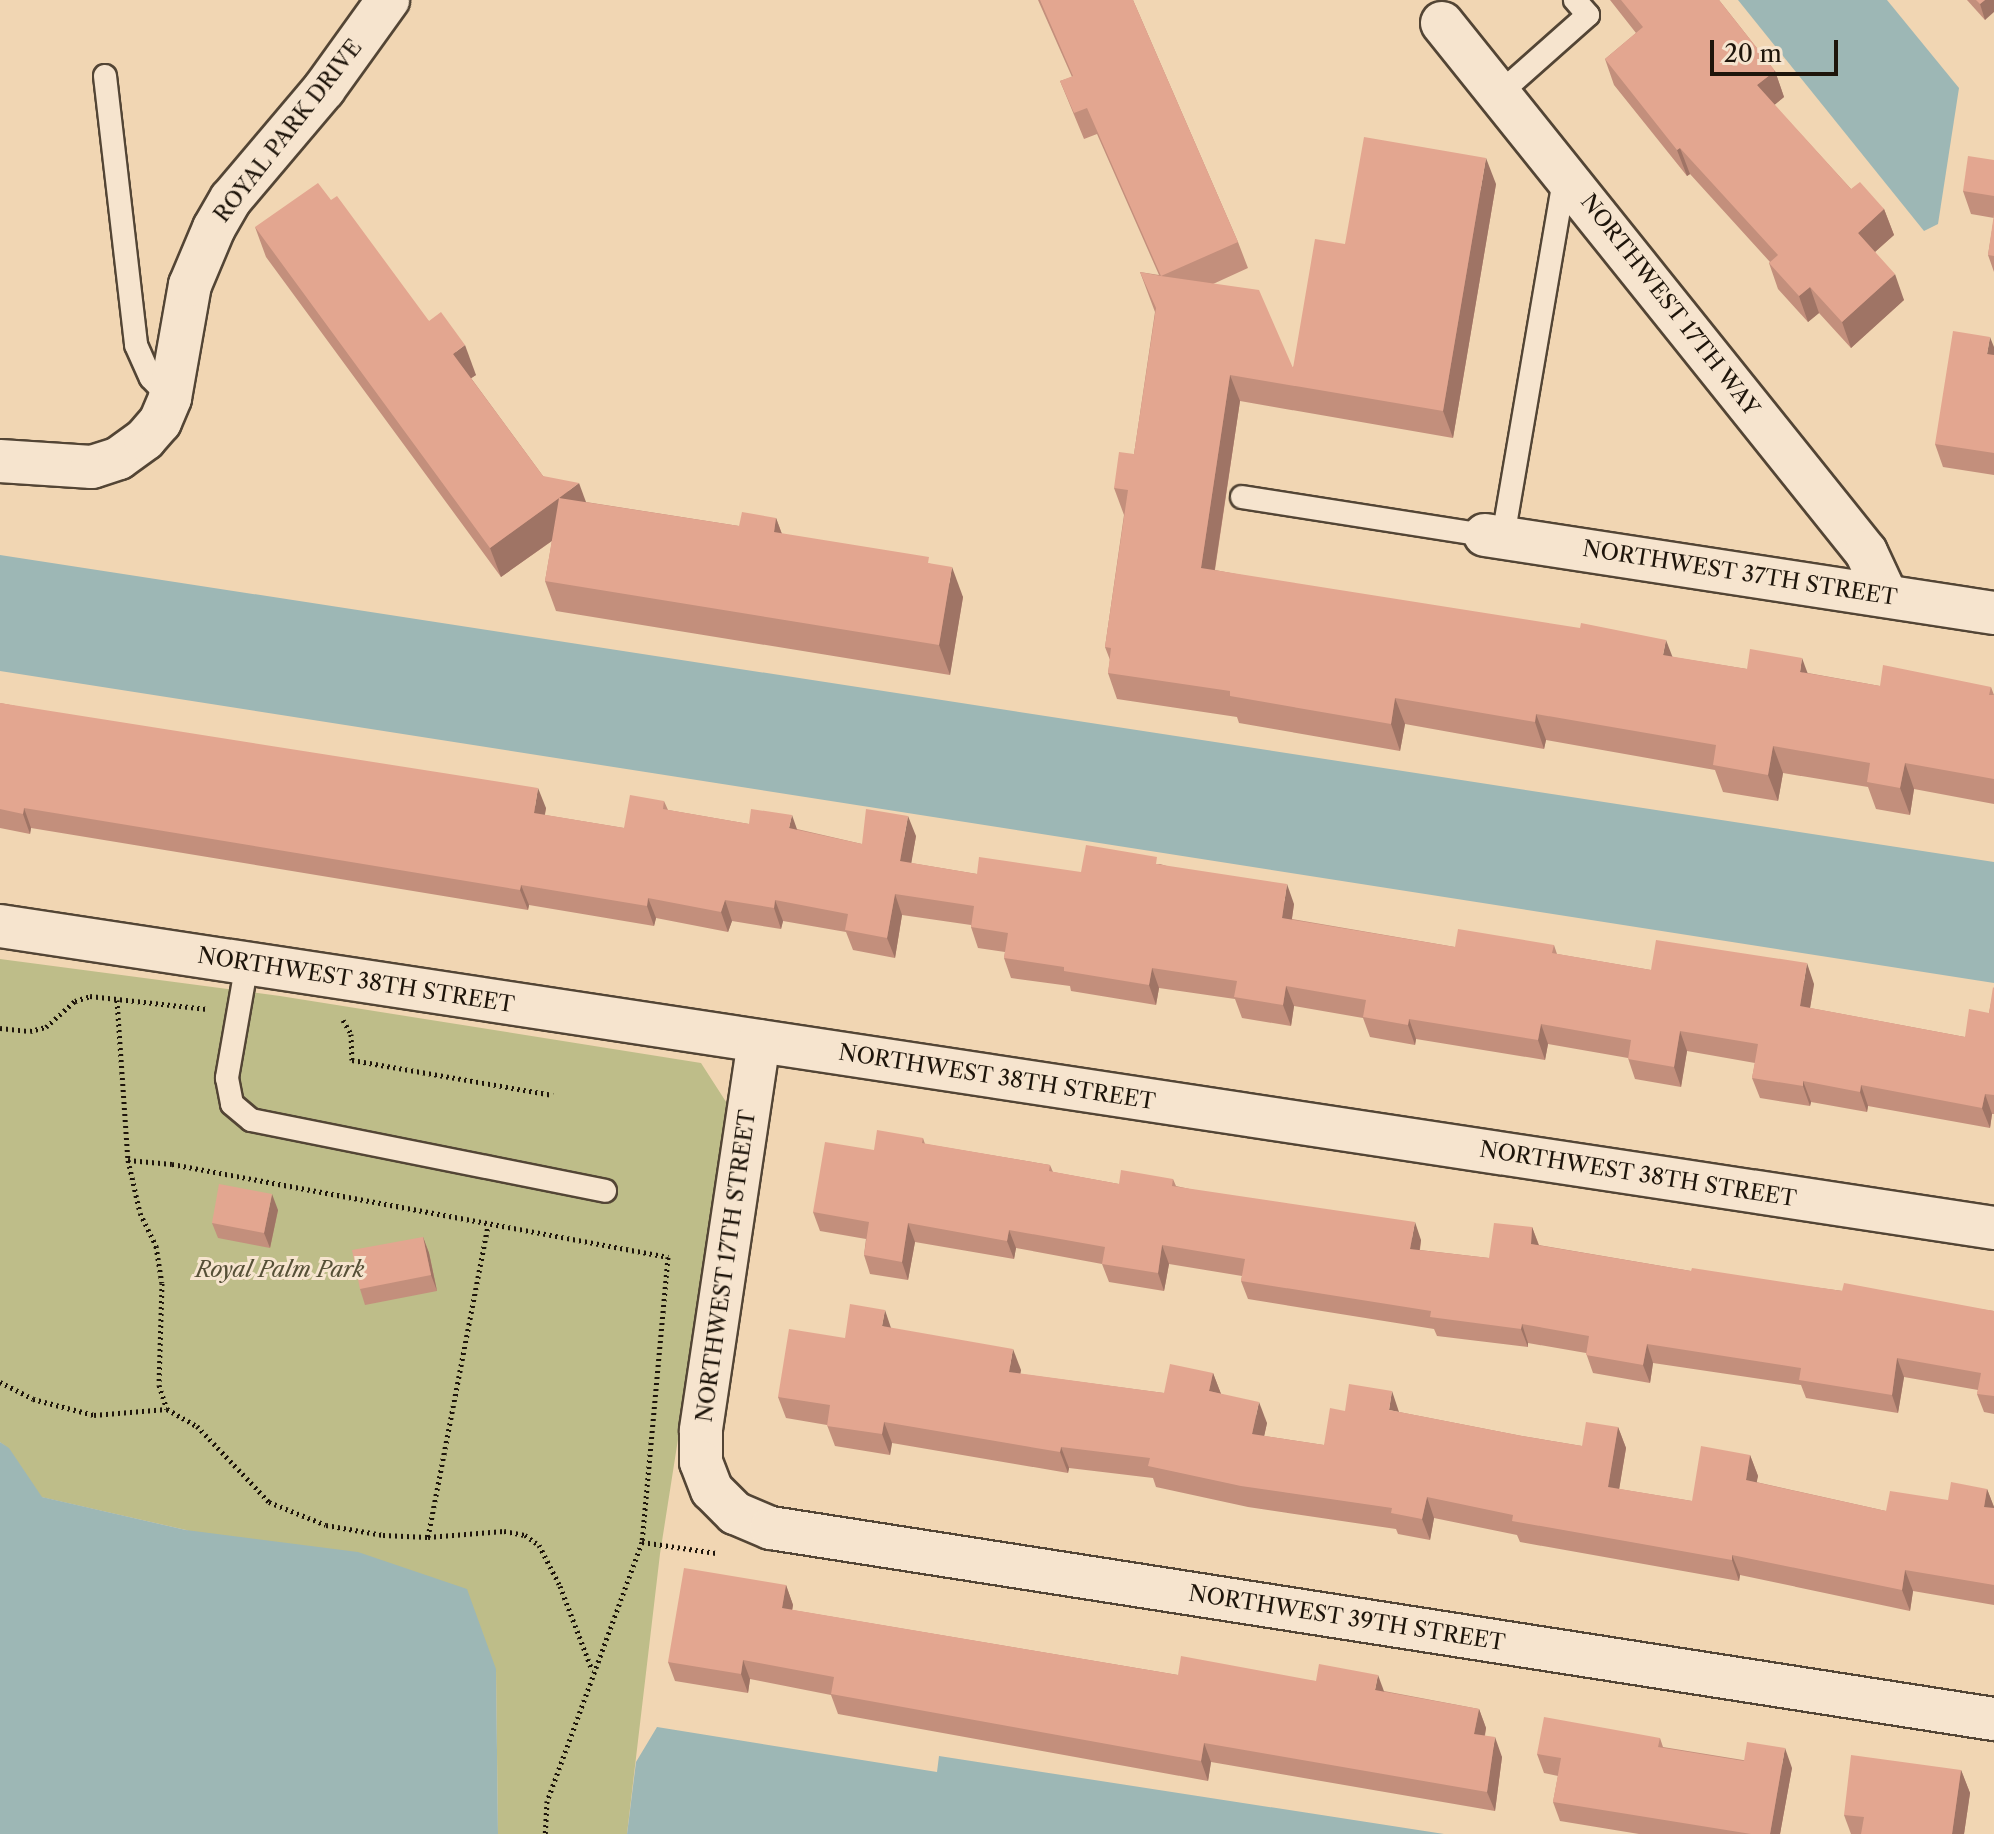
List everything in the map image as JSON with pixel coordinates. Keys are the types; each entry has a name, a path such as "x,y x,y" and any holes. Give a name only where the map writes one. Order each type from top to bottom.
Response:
{"street":[{"name":"ROYAL PARK DRIVE","path":"0,461 92,467 119,458 145,439 160,422 170,398 190,285 214,228 231,199 324,89 388,0"},
{"name":"NORTHWEST 17TH WAY","path":"1442,23 1866,552 1886,595"},
{"name":"NORTHWEST 37TH STREET","path":"1494,536 1994,613"},
{"name":"NORTHWEST 38TH STREET","path":"0,926 1994,1228"},
{"name":"NORTHWEST 17TH STREET","path":"712,1490 701,1462 701,1431 759,1041"},
{"name":"NORTHWEST 39TH STREET","path":"712,1490 735,1513 771,1528 1994,1719"}],"lane":[{"path":"1499,94 1588,15 1575,0"},
{"path":"105,76 136,345 151,378 170,398"},
{"path":"1242,497 1494,536 1565,173"},
{"path":"247,963 227,1078 232,1104 251,1120 605,1191"}],"path":[{"path":"0,1028 30,1031 46,1027 75,1001 90,996 239,1009"},
{"path":"117,1000 128,1160 140,1213 156,1246 162,1283 159,1385 167,1409"},
{"path":"327,1017 343,1019 351,1034 352,1060 553,1095"},
{"path":"128,1160 172,1164 488,1226 668,1257 642,1542 592,1670 547,1801 545,1834"},
{"path":"428,1537 488,1226"},
{"path":"0,1382 33,1399 94,1415 167,1409 197,1426 269,1502 326,1525 383,1535 428,1537 504,1531 525,1535 539,1545 560,1586 592,1670"}],"green space":[{"name":"Royal Palm Park","path":"0,959 280,996 701,1063 730,1108 660,1554 627,1834 498,1834 496,1670 186,1530 41,1497 9,1449 0,1442"}],"water":[{"path":"1738,0 1887,0 1959,88 1938,224 1924,231"},
{"path":"0,555 1994,862 1994,983 0,671"},
{"path":"0,1442 9,1448 42,1497 186,1530 358,1552 467,1589 496,1669 498,1834 0,1834"},
{"path":"657,1727 937,1772 939,1756 1444,1834 627,1834 636,1762"}],"building":[{"path":"1040,0 1133,0 1238,242 1161,276 1087,108 1074,113 1060,81 1073,76"},
{"path":"1621,0 1719,0 1775,71 1757,85 1851,189 1860,182 1884,209 1858,233 1895,274 1842,322 1810,287 1799,296 1769,263 1778,255 1680,148 1677,150 1605,59 1643,27"},
{"path":"1364,137 1486,158 1443,411 1230,375 1201,568 1580,628 1581,623 1666,640 1663,655 1747,669 1750,649 1802,658 1800,672 1880,686 1883,665 1991,687 1989,695 1994,695 1994,779 1905,763 1900,788 1867,782 1870,763 1773,746 1768,775 1713,765 1716,745 1536,714 1535,722 1395,698 1391,724 1230,696 1230,691 1108,673 1111,648 1105,647 1128,490 1114,488 1119,452 1134,454 1156,308 1140,272 1259,290 1293,368 1315,239 1345,244"},
{"path":"1968,156 1994,160 1994,196 1963,191"},
{"path":"318,183 331,200 337,196 429,321 441,312 465,345 453,354 543,476 579,483 490,548 255,227"},
{"path":"1994,214 1994,256 1988,255"},
{"path":"1953,331 1990,337 1987,354 1994,355 1994,453 1935,444"},
{"path":"559,498 739,526 742,512 776,518 774,532 929,557 928,563 952,567 939,645 545,581"},
{"path":"0,703 538,788 534,813 624,828 630,795 664,801 663,809 749,824 751,809 792,815 789,828 862,844 866,809 908,816 900,861 977,874 979,857 1081,872 1086,845 1157,857 1156,864 1287,884 1282,918 1455,947 1458,929 1554,945 1552,953 1651,970 1656,940 1807,963 1800,1006 1965,1037 1969,1009 1989,1013 1993,987 1994,1095 1985,1094 1982,1108 1861,1085 1860,1092 1803,1081 1803,1086 1752,1078 1758,1044 1680,1031 1674,1067 1628,1059 1631,1040 1541,1024 1538,1040 1409,1019 1408,1025 1363,1017 1366,1000 1286,986 1283,1005 1234,997 1237,981 1152,968 1149,985 1064,971 1064,967 1004,958 1008,933 971,927 974,906 895,894 887,938 845,930 848,914 775,900 774,908 725,900 721,912 648,898 647,906 521,885 520,890 24,808 23,814 0,809"},
{"path":"877,1130 923,1138 922,1143 1050,1165 1049,1171 1119,1184 1121,1170 1173,1179 1172,1186 1415,1222 1410,1249 1489,1258 1494,1223 1532,1227 1531,1244 1691,1271 1692,1268 1842,1291 1844,1283 1994,1311 1994,1396 1977,1394 1981,1373 1897,1358 1892,1395 1799,1380 1801,1368 1647,1344 1643,1365 1586,1355 1589,1336 1522,1324 1521,1329 1430,1317 1431,1311 1241,1281 1245,1259 1162,1245 1158,1273 1102,1264 1105,1247 1009,1230 1007,1241 908,1223 902,1262 864,1255 869,1222 813,1212 825,1142 874,1150"},
{"path":"219,1184 272,1194 264,1233 212,1223"},
{"path":"423,1237 431,1275 360,1289 352,1250"},
{"path":"850,1304 885,1310 882,1326 1013,1349 1009,1372 1164,1393 1170,1364 1213,1373 1209,1391 1259,1402 1252,1434 1324,1445 1330,1408 1345,1411 1349,1384 1392,1391 1389,1410 1582,1446 1586,1422 1618,1427 1608,1487 1692,1501 1701,1446 1750,1455 1746,1480 1886,1511 1890,1491 1948,1500 1951,1482 1987,1489 1984,1507 1994,1508 1994,1585 1905,1570 1902,1590 1732,1555 1732,1560 1512,1521 1513,1515 1427,1497 1422,1519 1391,1513 1392,1508 1241,1486 1148,1466 1150,1458 1061,1447 1060,1452 884,1422 882,1434 827,1426 830,1405 778,1397 789,1329 845,1338"},
{"path":"684,1568 786,1585 782,1608 1178,1675 1181,1656 1316,1681 1319,1664 1378,1675 1375,1690 1479,1709 1474,1734 1495,1737 1487,1792 1204,1743 1201,1761 831,1694 834,1677 743,1660 741,1674 668,1662"},
{"path":"1544,1717 1660,1738 1658,1747 1744,1761 1747,1742 1785,1748 1770,1834 1751,1834 1553,1802 1561,1758 1537,1754"},
{"path":"1851,1755 1961,1770 1952,1834 1861,1834 1864,1817 1844,1815"}]}
